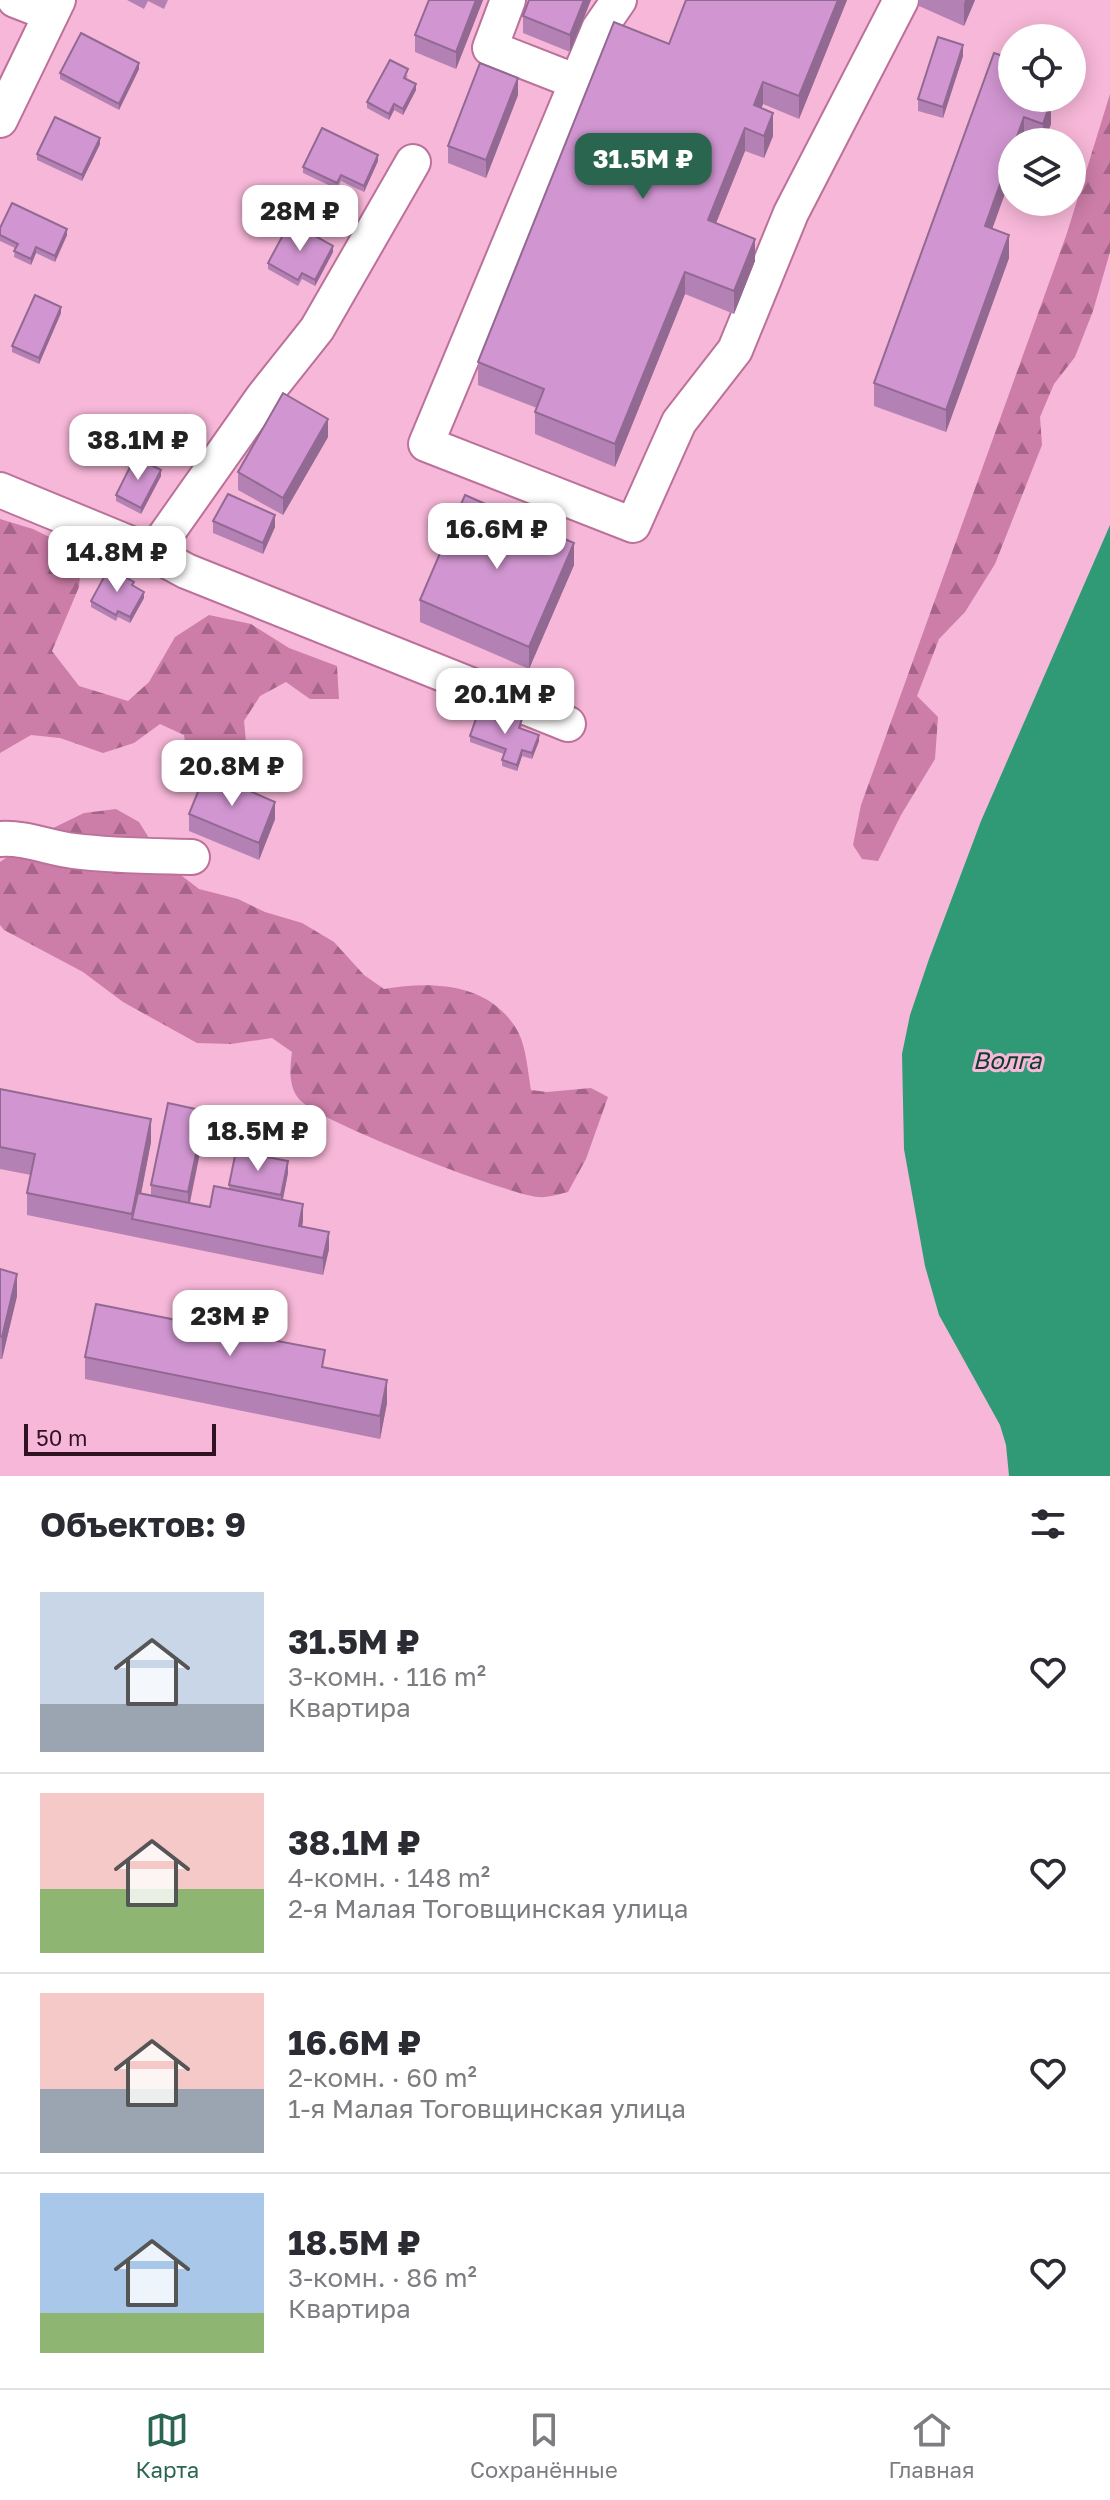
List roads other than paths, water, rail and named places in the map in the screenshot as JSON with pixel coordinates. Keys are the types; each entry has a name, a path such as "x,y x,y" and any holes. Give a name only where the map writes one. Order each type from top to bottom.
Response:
{"street":[{"path":"0,120 54,7 15,0"},
{"path":"508,0 490,48 577,82"},
{"path":"619,0 599,29 426,444 633,525 679,422 735,350 791,213 901,0"},
{"path":"153,553 263,397 317,329 413,162"},
{"path":"0,490 153,553 186,571 568,724"},
{"path":"0,839 12,838 105,855 192,857"}],"water":[{"name":"Волга","path":"1110,525 1110,1476 1009,1476 1006,1445 1000,1425 939,1315 925,1266 904,1149 902,1054 910,1015 981,821"}]}
